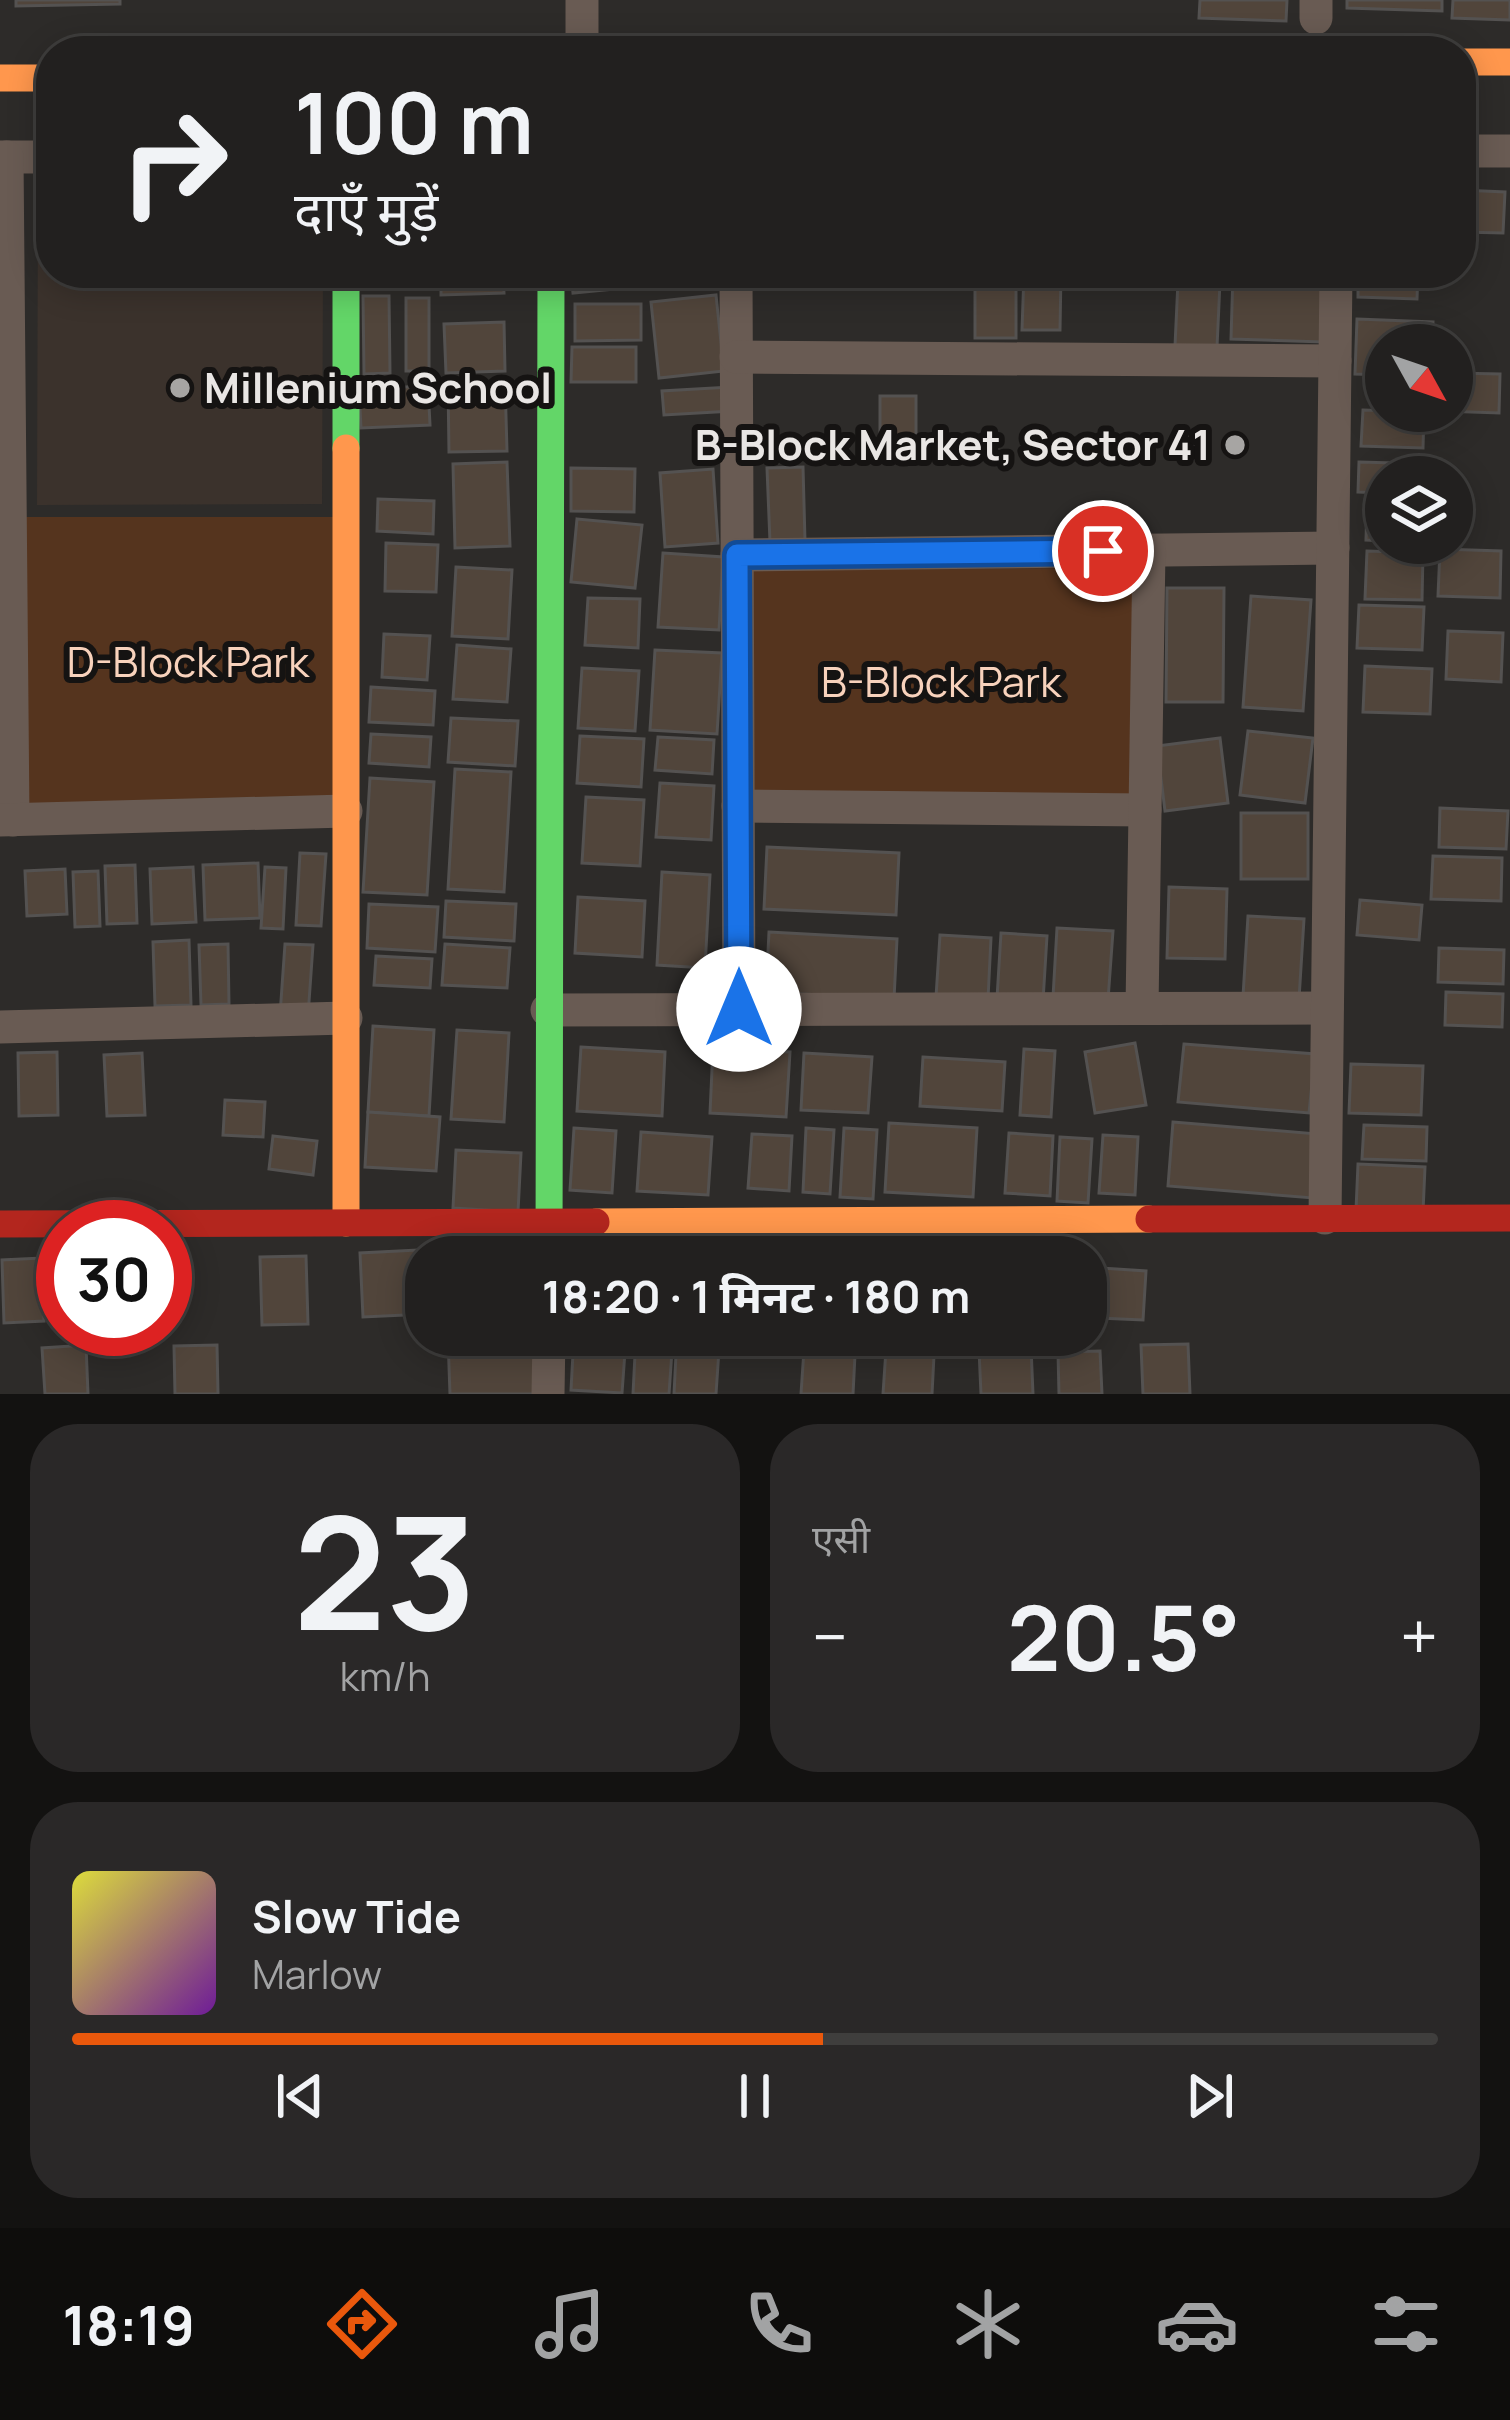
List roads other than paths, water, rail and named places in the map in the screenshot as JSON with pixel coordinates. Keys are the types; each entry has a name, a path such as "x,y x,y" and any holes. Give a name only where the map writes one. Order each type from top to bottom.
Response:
{"street":[{"path":"582,0 582,36"},
{"path":"1476,62 1510,62"},
{"path":"0,79 36,78"},
{"path":"1476,151 1510,151"},
{"path":"36,157 4,157 6,820 346,811"},
{"path":"346,288 346,1222"},
{"path":"550,1236 551,288"},
{"path":"736,288 739,1009"},
{"path":"1325,1219 1336,288"},
{"path":"736,357 1335,361"},
{"path":"737,555 1333,548"},
{"path":"1142,1008 1149,550"},
{"path":"738,806 1145,810"},
{"path":"547,1010 1327,1008"},
{"path":"0,1027 346,1018"},
{"path":"0,1224 1510,1218"},
{"path":"548,1356 548,1394"}],"place":[{"name":"Millenium School","path":"180,388"},
{"name":"B-Block Market, Sector 41","path":"1235,445"}],"park label":[{"name":"D-Block Park","path":"188,662"},
{"name":"B-Block Park","path":"941,682"}]}
